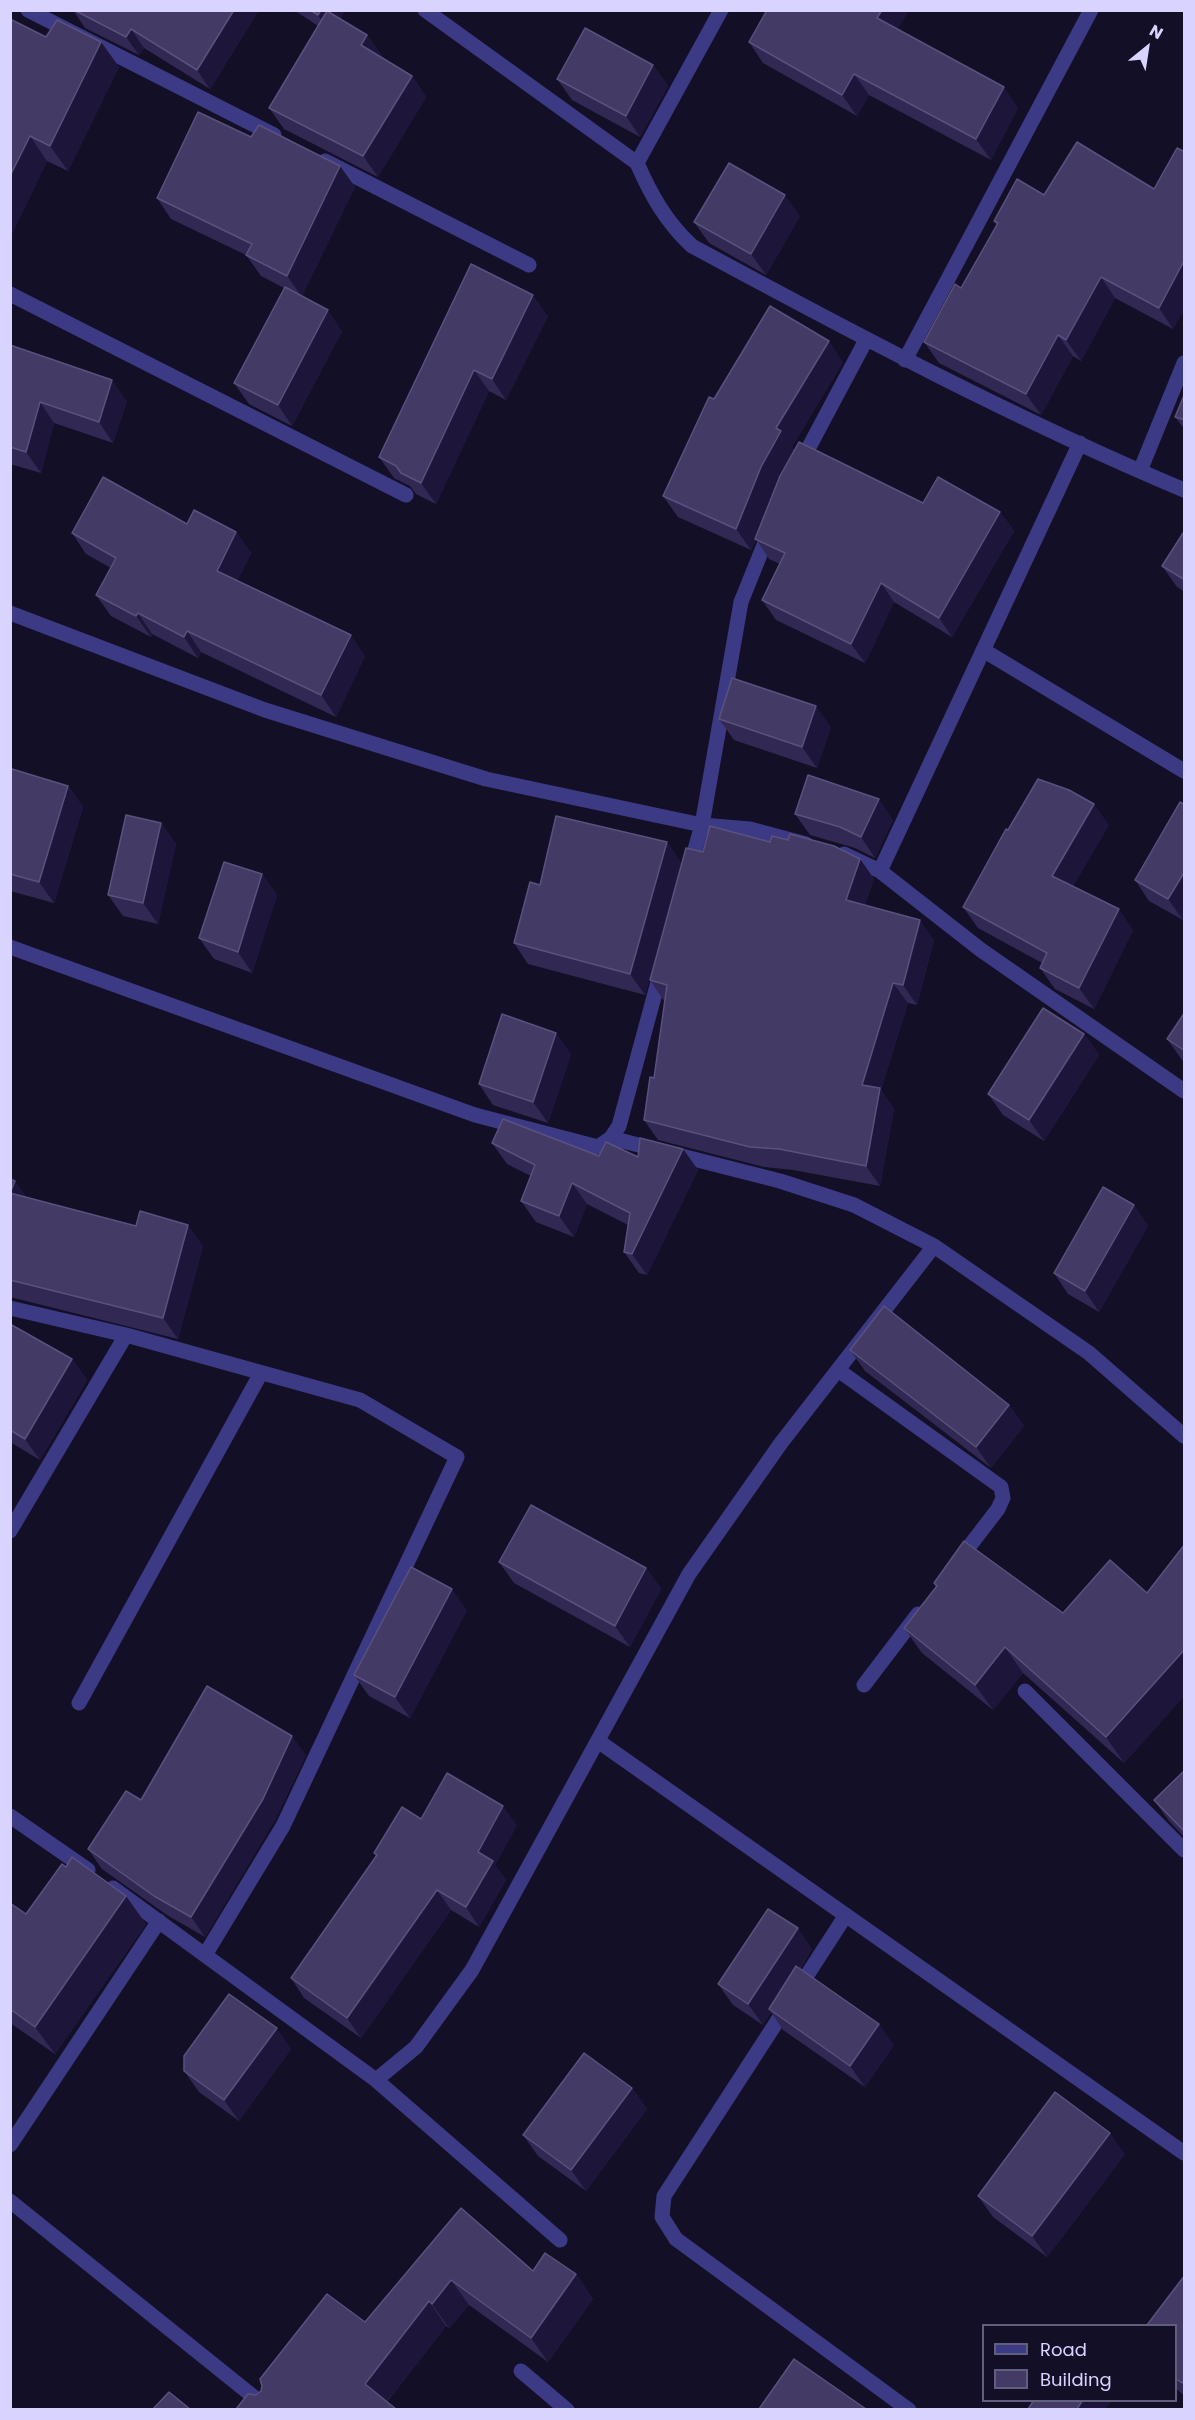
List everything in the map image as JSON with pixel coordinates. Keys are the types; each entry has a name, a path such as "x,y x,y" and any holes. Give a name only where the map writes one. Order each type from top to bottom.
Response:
{"street":[{"path":"28,10 284,140"},
{"path":"425,10 637,163 652,196 667,220 692,246 905,360 1140,471 1185,489"},
{"path":"637,163 721,10"},
{"path":"905,360 1091,10"},
{"path":"316,156 530,265"},
{"path":"10,294 406,495"},
{"path":"790,482 866,340"},
{"path":"1140,471 1185,363"},
{"path":"880,871 1080,443"},
{"path":"686,880 702,825 741,602 776,514"},
{"path":"10,613 265,710 486,779 702,825 750,830 852,857 880,871 981,950 1185,1091"},
{"path":"983,650 1185,771"},
{"path":"10,947 475,1115 598,1146 610,1138 619,1126 665,959"},
{"path":"610,1138 780,1181 854,1205 934,1246 1089,1353 1185,1436"},
{"path":"376,2080 416,2047 472,1970 689,1574 781,1443 934,1246"},
{"path":"10,1308 126,1335 360,1400 457,1456 283,1826 205,1955"},
{"path":"10,1531 126,1335"},
{"path":"838,1370 1001,1487 1003,1498 998,1509 948,1574"},
{"path":"79,1703 261,1373"},
{"path":"864,1685 927,1602"},
{"path":"1025,1691 1185,1850"},
{"path":"598,1741 1185,2153"},
{"path":"10,1816 159,1921 376,2080 560,2240"},
{"path":"846,1916 664,2196 662,2217 676,2239 909,2409"},
{"path":"10,2145 159,1921"},
{"path":"10,2201 270,2409"},
{"path":"520,2371 567,2409"}],"building":[{"path":"74,10 234,10 197,70 131,29 126,37"},
{"path":"310,10 321,10 318,15"},
{"path":"767,10 882,10 877,18 1004,87 976,139 854,74 842,95 749,42"},
{"path":"327,11 367,35 361,45 412,76 363,156 269,108"},
{"path":"10,19 46,37 57,20 101,42 50,146 30,136 10,176"},
{"path":"585,28 653,65 626,116 557,79"},
{"path":"198,112 251,137 259,125 340,166 287,276 246,255 252,244 157,198"},
{"path":"1077,142 1154,189 1177,148 1185,152 1185,259 1159,308 1101,277 1066,340 1058,335 1026,394 924,342 955,284 961,288 998,223 994,221 1017,179 1044,195"},
{"path":"729,163 785,195 751,254 694,222"},
{"path":"471,264 533,295 492,379 474,370 421,483 401,473 396,466 379,457"},
{"path":"285,287 328,310 278,405 234,383"},
{"path":"770,306 829,341 776,428 781,431 761,467 736,529 663,496 709,397 714,399"},
{"path":"10,345 112,380 99,422 40,402 26,452 10,447"},
{"path":"1185,393 1185,420 1175,417"},
{"path":"799,442 923,503 938,477 1000,512 939,618 881,583 851,644 762,600 785,553 755,539 780,476"},
{"path":"103,477 187,524 194,510 236,532 217,571 351,635 321,695 187,631 184,637 138,613 136,616 96,595 116,558 72,533"},
{"path":"1185,530 1185,580 1162,566"},
{"path":"732,678 816,706 802,747 719,719"},
{"path":"12,769 68,786 39,882 10,874 10,773"},
{"path":"808,775 879,799 861,837 840,827 795,814"},
{"path":"1038,779 1069,790 1094,804 1052,876 1119,909 1079,988 1040,968 1047,953 963,907 1006,829 1008,830"},
{"path":"1180,802 1185,805 1185,871 1168,899 1135,880"},
{"path":"126,815 161,823 143,903 108,895"},
{"path":"556,816 667,842 630,974 514,943 530,882 540,885"},
{"path":"710,826 770,842 772,836 788,840 790,834 834,846 860,859 846,900 920,920 903,985 893,983 862,1085 880,1088 866,1166 779,1149 750,1147 644,1120 650,1077 654,1078 667,985 650,980 686,848 703,852"},
{"path":"224,862 262,874 238,952 199,938"},
{"path":"1043,1008 1084,1034 1029,1120 988,1094"},
{"path":"1185,1012 1185,1051 1167,1039"},
{"path":"502,1014 556,1033 533,1102 479,1084"},
{"path":"503,1119 599,1156 606,1142 638,1157 640,1138 683,1149 632,1254 624,1252 630,1213 572,1183 559,1216 521,1201 535,1165 492,1143"},
{"path":"10,1179 15,1181 10,1193"},
{"path":"1103,1187 1134,1205 1085,1291 1054,1273"},
{"path":"10,1193 136,1226 140,1211 188,1225 163,1318 10,1280"},
{"path":"884,1306 1009,1405 976,1447 850,1350"},
{"path":"10,1324 72,1359 25,1439 10,1430"},
{"path":"531,1505 646,1568 615,1626 499,1562"},
{"path":"964,1541 1063,1613 1110,1560 1147,1593 1185,1544 1185,1649 1106,1737 1005,1647 975,1685 904,1628 937,1586 934,1583"},
{"path":"411,1567 452,1589 395,1697 354,1675"},
{"path":"207,1686 292,1736 263,1799 191,1917 154,1896 88,1849 126,1791 141,1800"},
{"path":"1185,1770 1185,1832 1154,1800"},
{"path":"447,1773 503,1806 478,1852 493,1861 466,1907 437,1890 347,2018 291,1978 377,1855 374,1853 402,1807 421,1819"},
{"path":"72,1857 126,1896 35,2027 10,2009 10,1903 26,1914 62,1864 66,1867"},
{"path":"768,1909 798,1928 748,2004 718,1984"},
{"path":"796,1966 879,2024 850,2066 769,2009"},
{"path":"229,1994 277,2028 224,2100 184,2071 184,2056"},
{"path":"584,2053 632,2088 571,2170 523,2135"},
{"path":"1055,2092 1110,2133 1032,2236 978,2196"},
{"path":"461,2208 533,2271 545,2253 576,2274 531,2338 451,2280 432,2304 429,2301 365,2384 396,2409 236,2409 248,2394 256,2395 261,2391 260,2379 327,2294 365,2322"},
{"path":"1185,2275 1185,2379 1182,2383 1177,2380 1177,2324 1148,2324"},
{"path":"794,2359 866,2409 759,2409"},
{"path":"169,2392 190,2409 153,2409"},
{"path":"1033,2402 1082,2402 1077,2409 1028,2409"}]}
